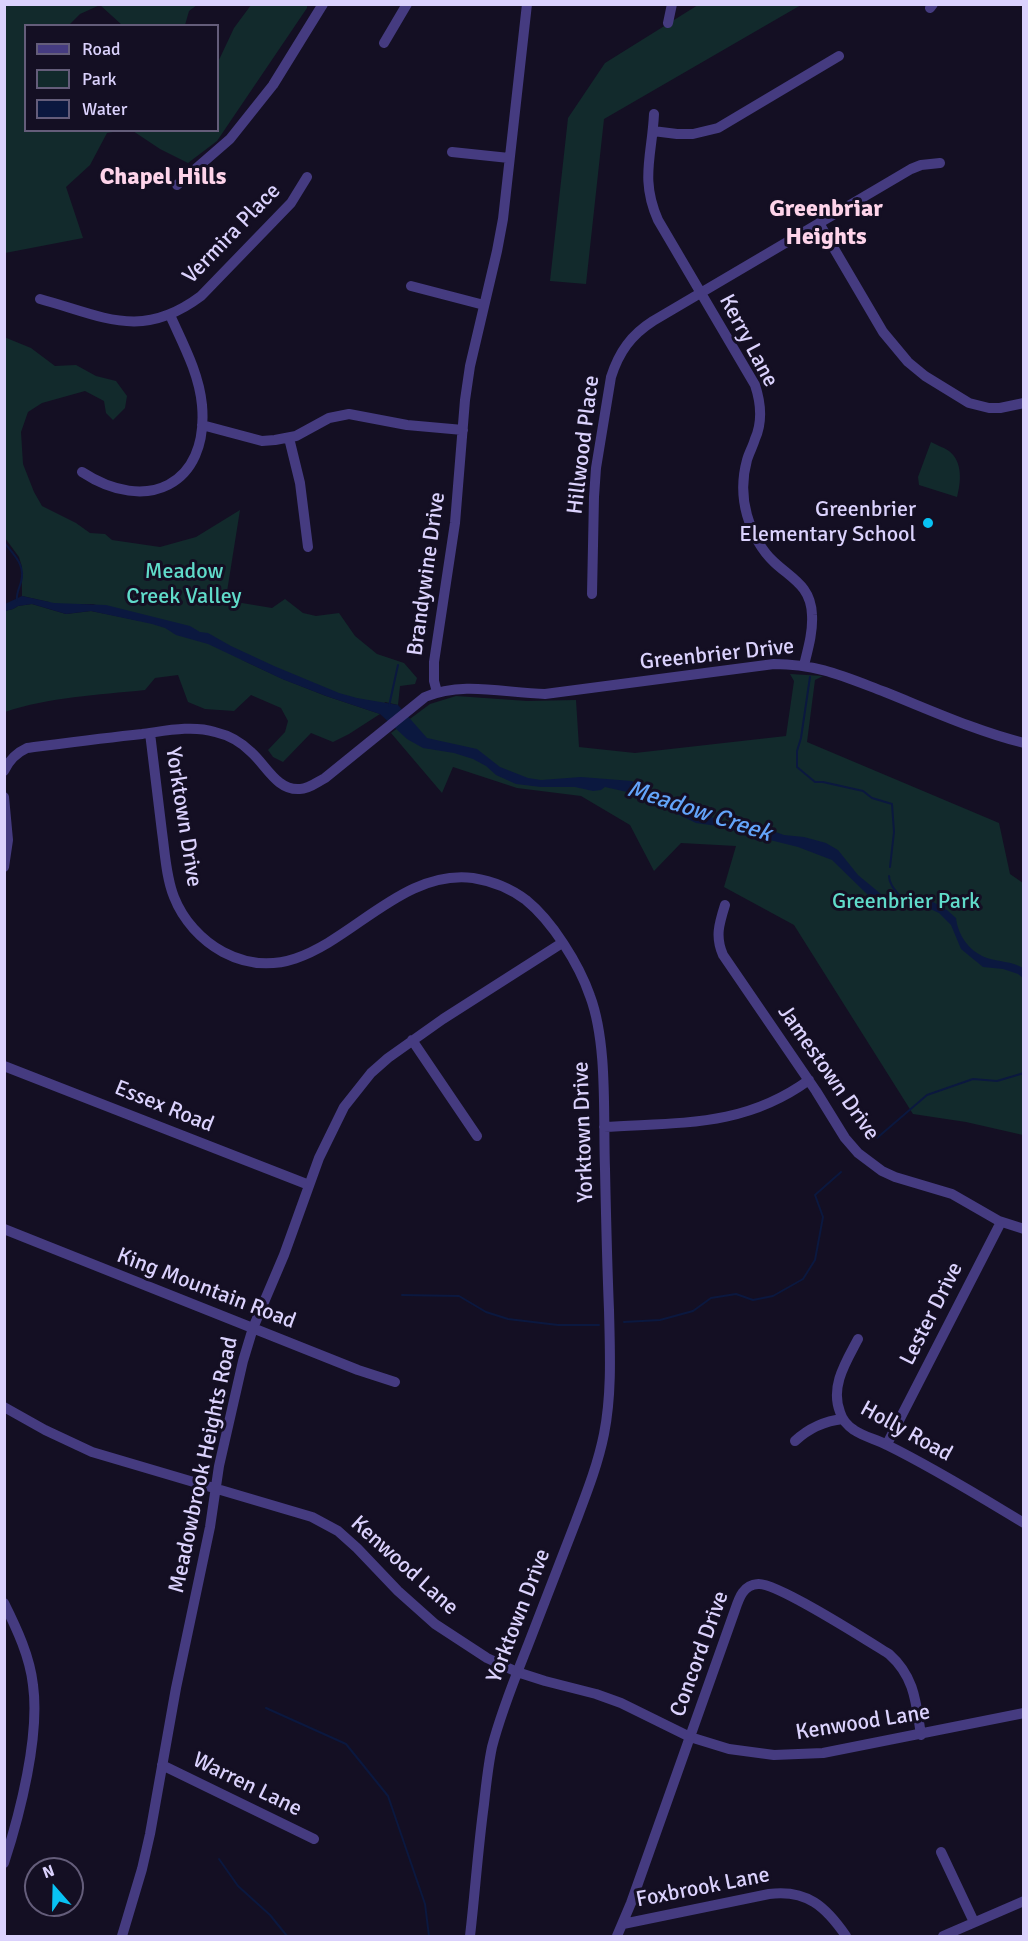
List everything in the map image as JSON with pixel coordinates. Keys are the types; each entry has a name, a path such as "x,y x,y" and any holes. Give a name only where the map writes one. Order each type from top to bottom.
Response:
{"street":[{"path":"177,184 230,139 273,85 323,4"},
{"path":"384,43 407,4"},
{"name":"Brandywine Drive","path":"437,692 434,681 434,662 455,523 470,366 499,240 527,4"},
{"path":"668,23 672,4"},
{"path":"653,131 693,134 718,128 839,56"},
{"name":"Kerry Lane","path":"654,114 647,177 652,208 755,385 760,417 759,429 747,457 744,471 744,501 752,530 758,542 774,563 799,583 808,597 812,625 804,665"},
{"path":"452,152 509,158"},
{"name":"Hillwood Place","path":"592,594 594,488 611,377 615,364 627,344 644,327 911,169 921,165 940,163"},
{"name":"Vermira Place","path":"40,299 118,321 139,322 170,315 201,296 291,203 307,177"},
{"path":"819,223 883,332 908,362 925,376 969,403 1000,408 1023,403"},
{"path":"411,286 484,305"},
{"path":"82,472 102,484 128,491 152,491 162,489 182,476 194,460 198,451 202,425 201,397 191,361 170,315"},
{"path":"202,425 262,441 289,438 329,418 350,414 407,425 463,430"},
{"path":"289,438 300,483 308,547"},
{"name":"Greenbrier Drive","path":"437,692 462,688 544,693 774,664 804,665 837,673 985,731 1023,743"},
{"path":"4,771 17,753 27,748 202,729 221,734 239,743 250,751 283,786 299,789 324,778 421,700 437,692"},
{"name":"Yorktown Drive","path":"150,733 172,894 193,928 215,948 227,955 253,962 278,963 291,960 330,942 406,891 438,879 461,877 490,881 518,895 542,916 562,943 583,979 597,1016 604,1127 609,1410 590,1485 518,1672 492,1747 470,1936"},
{"path":"4,797 8,840 4,867"},
{"name":"Jamestown Drive","path":"725,905 718,929 719,947 723,956 858,1154 869,1163 895,1177 952,1194 1001,1222"},
{"name":"Meadowbrook Heights Road","path":"122,1936 145,1857 176,1688 203,1566 227,1428 243,1361 253,1328 333,1128 352,1095 371,1072 412,1040 562,943"},
{"path":"412,1040 477,1136"},
{"name":"Essex Road","path":"4,1066 309,1185"},
{"path":"604,1127 681,1124 724,1118 768,1104 809,1080"},
{"path":"1001,1222 1023,1229"},
{"name":"Lester Drive","path":"887,1444 1001,1222"},
{"name":"King Mountain Road","path":"4,1229 358,1370 395,1382"},
{"name":"Holly Road","path":"858,1339 838,1382 837,1401 843,1419 856,1432 887,1444 1023,1523"},
{"name":"Kenwood Lane","path":"4,1407 45,1430 92,1452 312,1517 326,1524 357,1548 398,1591 435,1623 474,1650 518,1672 621,1703 690,1737 729,1749 751,1753 792,1755 843,1750 1023,1713"},
{"path":"795,1441 821,1423 843,1419"},
{"name":"Concord Drive","path":"617,1936 719,1651 742,1593 750,1586 766,1585 795,1598 889,1654 909,1678 921,1735"},
{"path":"4,1603 21,1640 29,1666 35,1706 28,1766 20,1807 4,1863"},
{"name":"Warren Lane","path":"162,1765 314,1839"},
{"path":"941,1852 974,1922"},
{"name":"Foxbrook Lane","path":"622,1924 778,1893 799,1895 821,1906 833,1917 846,1936"},
{"path":"943,1936 1023,1900"}],"green space":[{"path":"5,4 197,5 189,11 185,24 121,24 100,5 80,14 70,24 24,24 24,132 113,132 107,133 90,165 66,187 83,238 5,253"},
{"path":"251,5 307,5 217,141 188,163 160,149 134,132 219,132 219,60 234,28"},
{"path":"698,5 801,5 604,119 586,284 550,281 568,118 605,63"},
{"name":"Meadow Creek Valley","path":"4,337 31,348 55,366 76,365 96,376 116,381 127,396 125,408 113,420 106,413 104,401 85,391 42,403 28,412 21,432 23,464 42,506 76,523 90,533 105,534 112,540 160,547 196,537 240,510 226,598 230,601 272,608 285,599 303,613 316,616 339,613 355,636 377,654 404,663 417,678 415,684 400,686 398,705 334,694 242,660 326,696 380,714 333,742 311,733 283,762 273,757 268,750 285,732 288,721 281,708 251,695 234,711 205,709 188,702 178,675 155,678 145,690 56,700 5,712 5,611 32,604 66,614 91,611 141,621 93,604 49,605 49,602 22,596 22,567 19,557 5,538"},
{"path":"931,442 949,451 957,461 960,479 957,497 919,485 918,477"},
{"name":"Greenbrier Park","path":"790,674 823,676 815,680 807,742 999,823 1010,874 1023,883 1023,1135 966,1122 913,1114 794,925 724,887 736,846 681,843 654,871 630,825 581,796 517,788 453,767 442,793 391,733 430,704 456,696 527,701 576,700 579,747 635,753 786,736 794,681"}],"water":[{"path":"22,596 54,603 106,605 190,626 274,666 339,693 398,705 427,738 477,749 500,767 528,778 541,780 581,777 632,781 671,805 690,809 722,821 759,826 784,835 826,843 838,850 858,875 887,899 926,898 947,910 956,918 959,931 975,952 987,958 1023,968 1023,978 1003,969 983,967 961,949 951,925 939,913 924,906 907,904 890,908 872,899 832,860 798,847 766,839 758,841 725,827 696,823 636,794 605,787 593,791 575,787 516,784 496,775 473,759 423,748 407,739 380,714 282,679 208,644 176,635 165,628 91,611 66,614 32,604 5,611 5,604"}],"waterway":[{"path":"4,542 18,560 22,570 17,601"},
{"path":"389,706 398,665"},
{"path":"810,677 797,751 797,767 815,782 863,791 872,798 892,804 894,832 890,867"},
{"path":"889,876 892,885 902,899"},
{"path":"877,1138 927,1095 973,1079 997,1081 1024,1073"},
{"path":"624,1322 660,1320 693,1311 711,1298 736,1294 753,1300 773,1296 803,1279 815,1260 823,1217 815,1195 841,1172"},
{"path":"402,1295 459,1296 486,1312 508,1319 558,1325 599,1325"},
{"path":"266,1708 346,1744 388,1796 425,1904 429,1936"},
{"path":"219,1859 238,1886 270,1915 287,1936"}],"place":[{"name":"Greenbrier Elementary School","path":"928,523"}],"district":[{"name":"Chapel Hills","path":"163,178"},
{"name":"Greenbriar Heights","path":"826,224"}],"water label":[{"name":"Meadow Creek","path":"699,812"}]}
